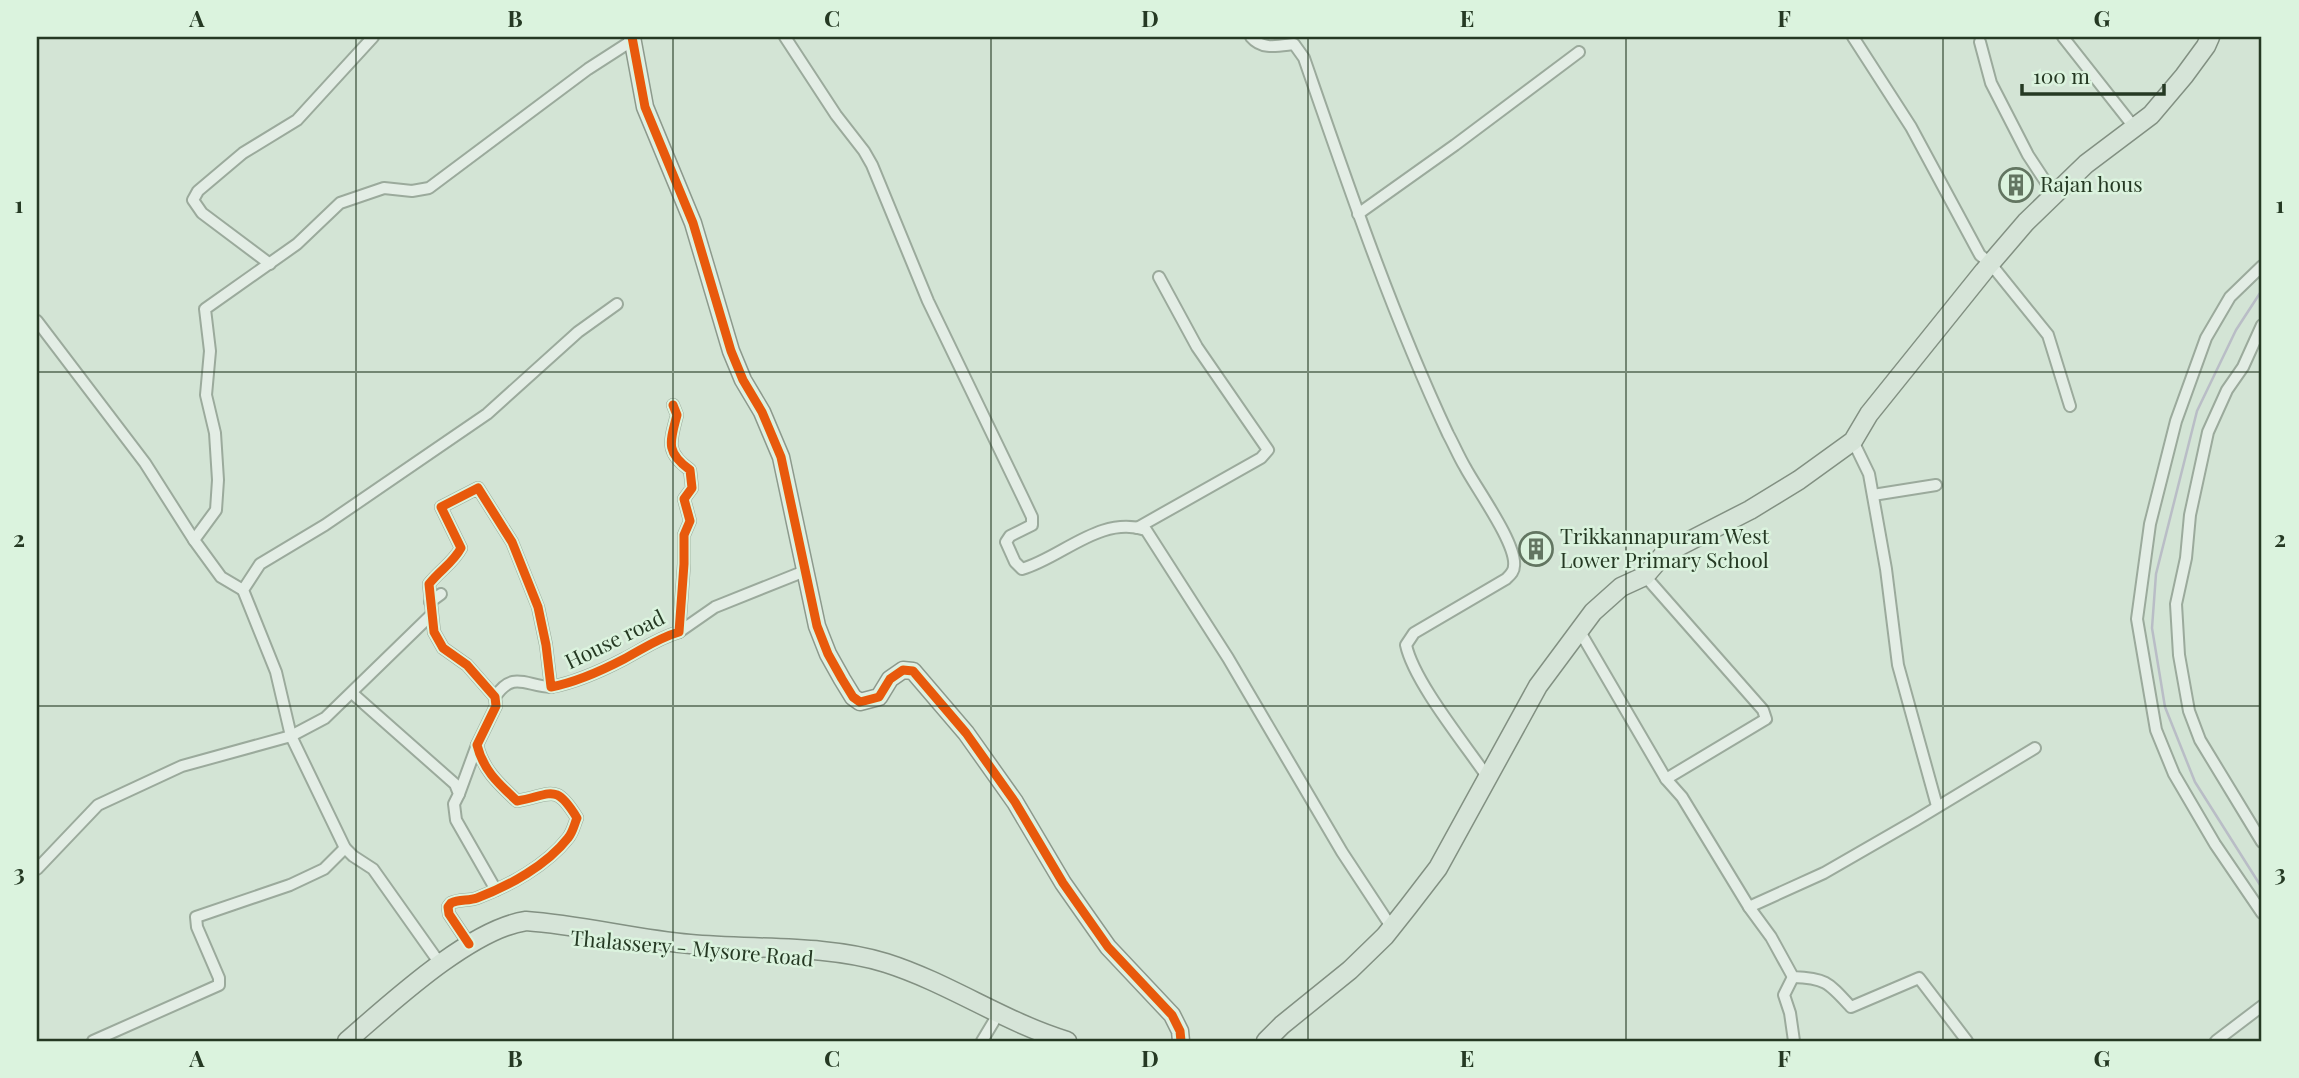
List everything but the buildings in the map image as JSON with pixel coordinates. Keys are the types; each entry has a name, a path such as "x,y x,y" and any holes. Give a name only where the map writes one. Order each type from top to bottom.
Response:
{"main road":[{"path":"1266,1041 1350,970 1392,928 1438,868 1538,686 1593,612 1620,587 1646,576 1664,554 1750,510 1853,441 1869,414 2026,222 2086,164 2151,115 2206,46 2210,37"},
{"path":"347,1041 469,944 510,923 526,922 549,923 666,941 835,953 866,958 921,976 1012,1020 1067,1041"},
{"name":"Thalassery - Mysore Road","path":"363,1041 456,966 489,944 525,932 654,949 826,962 874,970 928,988 1041,1041"}],"street":[{"path":"270,264 202,214 193,200 198,191 243,153 297,120 373,37"},
{"path":"785,37 872,165 928,301 1023,498 1032,525 1010,536 1006,542 1015,562 1022,569 1113,527 1146,530 1228,658 1342,852 1392,928"},
{"path":"1251,37 1264,47 1293,44 1304,58 1358,214 1422,376 1464,467 1489,505 1505,537 1515,564 1506,579 1414,633 1406,645 1411,662 1488,778"},
{"path":"1853,37 1910,127 1980,255 1990,263 2048,335 2070,407"},
{"path":"2063,37 2134,127"},
{"path":"194,540 216,510 218,480 215,433 206,396 210,351 205,309 297,244 340,203 384,188 412,191 429,188 632,38 645,107 693,223 731,351 781,457 817,626 853,697 860,702 879,697 890,679 903,670 913,671 966,733 1015,802 1063,883 1108,947 1172,1015 1180,1031 1181,1041"},
{"path":"1980,42 1991,83 2028,156 2055,196"},
{"path":"1358,214 1579,52"},
{"path":"2262,266 2230,297 2206,338 2176,421 2150,524 2137,619 2156,730 2174,774 2262,913"},
{"path":"1137,528 1261,458 1268,450 1197,347 1159,277"},
{"path":"243,590 260,564 325,525 487,414 578,332 617,304"},
{"path":"37,321 145,463 220,577 243,590 276,672 291,736 345,848 373,869 440,965"},
{"path":"2262,325 2244,367 2227,390 2208,432 2190,515 2186,558 2176,604 2179,655 2189,711 2200,740 2262,842"},
{"name":"House road","path":"495,697 467,666 443,648 434,632 429,584 440,570 455,560 461,548 441,507 478,488 512,542 538,607 551,687 577,681 660,637 679,632 684,535 690,521 684,499 692,488 690,470 678,461 670,443 677,415 673,405"},
{"path":"1853,441 1869,474 1886,569 1898,665 1937,806"},
{"path":"1873,495 1936,485"},
{"path":"679,632 715,607 805,571"},
{"path":"1646,576 1763,710 1766,719 1666,779"},
{"path":"429,603 441,594"},
{"path":"37,869 98,805 182,766 291,736 325,718 431,615"},
{"path":"1578,630 1666,779 1682,797 1749,907 1771,937 1793,977"},
{"path":"496,890 456,820 454,804 477,745 496,706 495,697 506,684 519,681 551,687"},
{"path":"352,693 450,778 458,794"},
{"path":"469,944 449,914 448,907 454,901 474,899 521,876 559,849 571,835 577,818 567,801 559,795 549,793 517,801 491,776 481,761 477,745"},
{"path":"1749,907 1824,873 2035,748"},
{"path":"93,1041 219,985 219,978 197,927 196,917 290,885 324,869 345,848"},
{"path":"1793,977 1784,995 1794,1041"},
{"path":"1793,977 1815,978 1831,985 1851,1007 1919,978 1967,1041"},
{"path":"2216,1041 2262,1006"},
{"path":"982,1041 994,1021"}],"waterway":[{"path":"2262,290 2236,330 2197,411 2156,574 2152,628 2165,707 2195,782 2262,888"}],"cycle path":[{"path":"632,37 645,107 693,223 731,351 781,457 817,626 828,654 853,697 860,702 879,697 890,679 903,670 913,671 966,733 1015,802 1063,883 1108,947 1172,1015 1180,1031 1181,1041"},
{"path":"469,944 449,914 448,907 451,903 489,893 538,866 568,838 577,818 558,795 546,794 517,801 492,776 483,762 477,745 496,706 495,697 467,665 443,648 434,632 429,584 461,548 441,507 478,488 512,542 538,607 551,687 598,672 679,632 684,535 690,521 684,499 692,488 690,470 676,458 671,446 677,415 673,405"}],"place":[{"name":"Rajan hous","path":"2016,185"},
{"name":"Trikkannapuram West Lower Primary School","path":"1536,549"}]}
